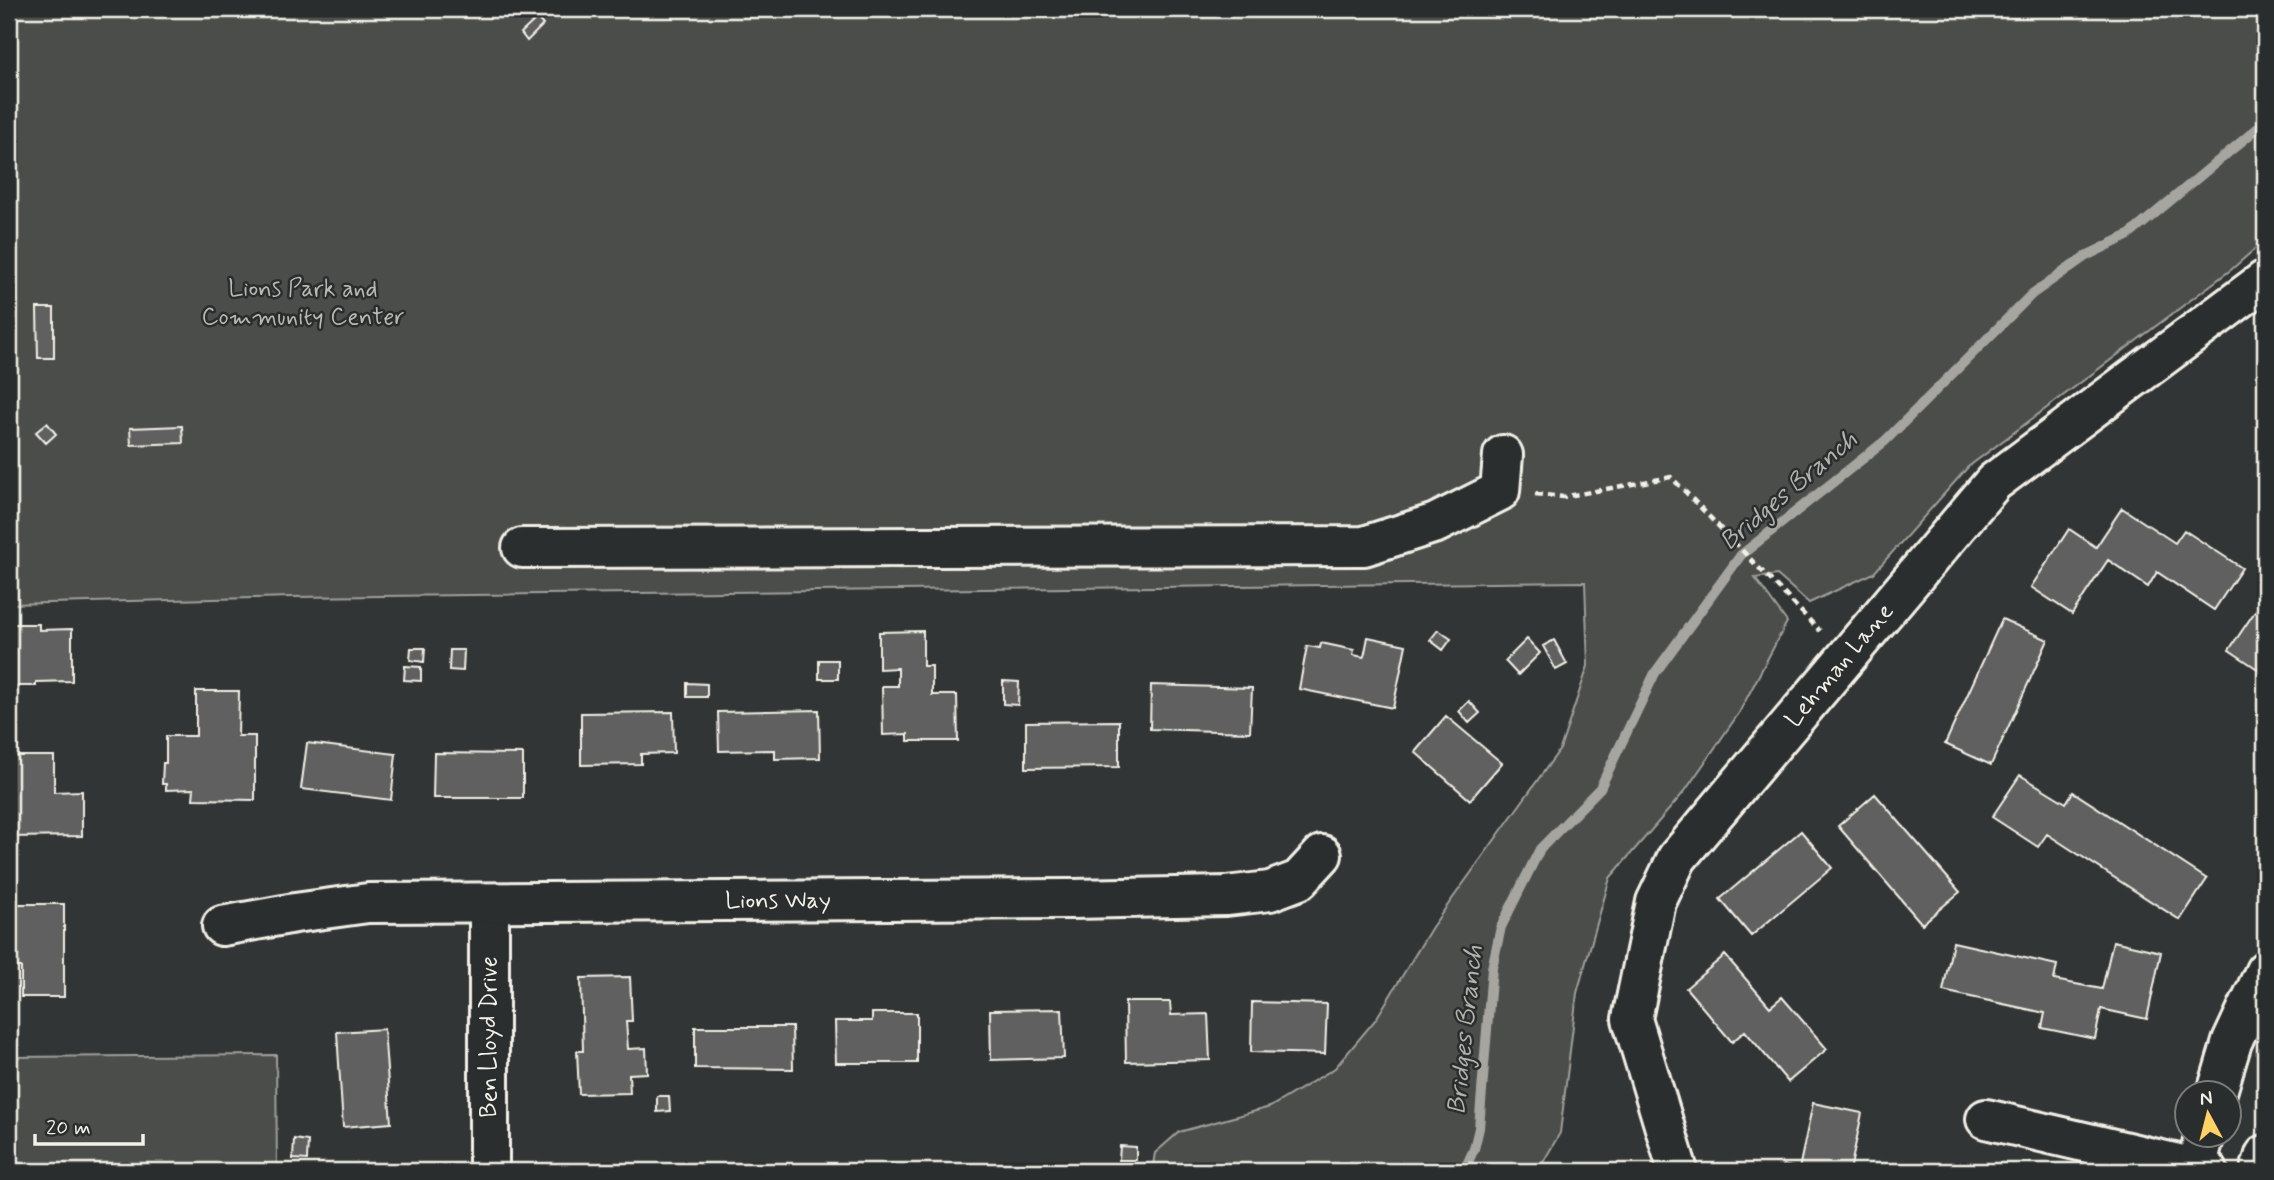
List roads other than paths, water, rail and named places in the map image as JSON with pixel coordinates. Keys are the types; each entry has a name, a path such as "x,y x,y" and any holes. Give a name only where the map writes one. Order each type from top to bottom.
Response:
{"street":[{"name":"Lehman Lane","path":"1678,1171 1632,1019 1656,902 1677,858 1994,482 2265,280"},
{"path":"522,548 1364,546 1436,523 1501,473"},
{"name":"Lions Way","path":"222,926 368,903 1072,900 1226,896 1270,891 1299,880 1322,855"},
{"name":"Ben Lloyd Drive","path":"489,903 489,1171"},
{"path":"2221,1078 2232,1042 2265,971"},
{"path":"1986,1119 2201,1161"},
{"path":"2260,1171 2265,1155"}],"waterway":[{"name":"Bridges Branch","path":"1464,1171 1474,1149 1479,1128 1492,968 1501,927 1540,849 1600,788 1655,673 1741,555 1885,441 2032,294 2086,256 2129,235 2265,122"}],"park label":[{"name":"Lions Park and Community Center","path":"303,303"}]}
